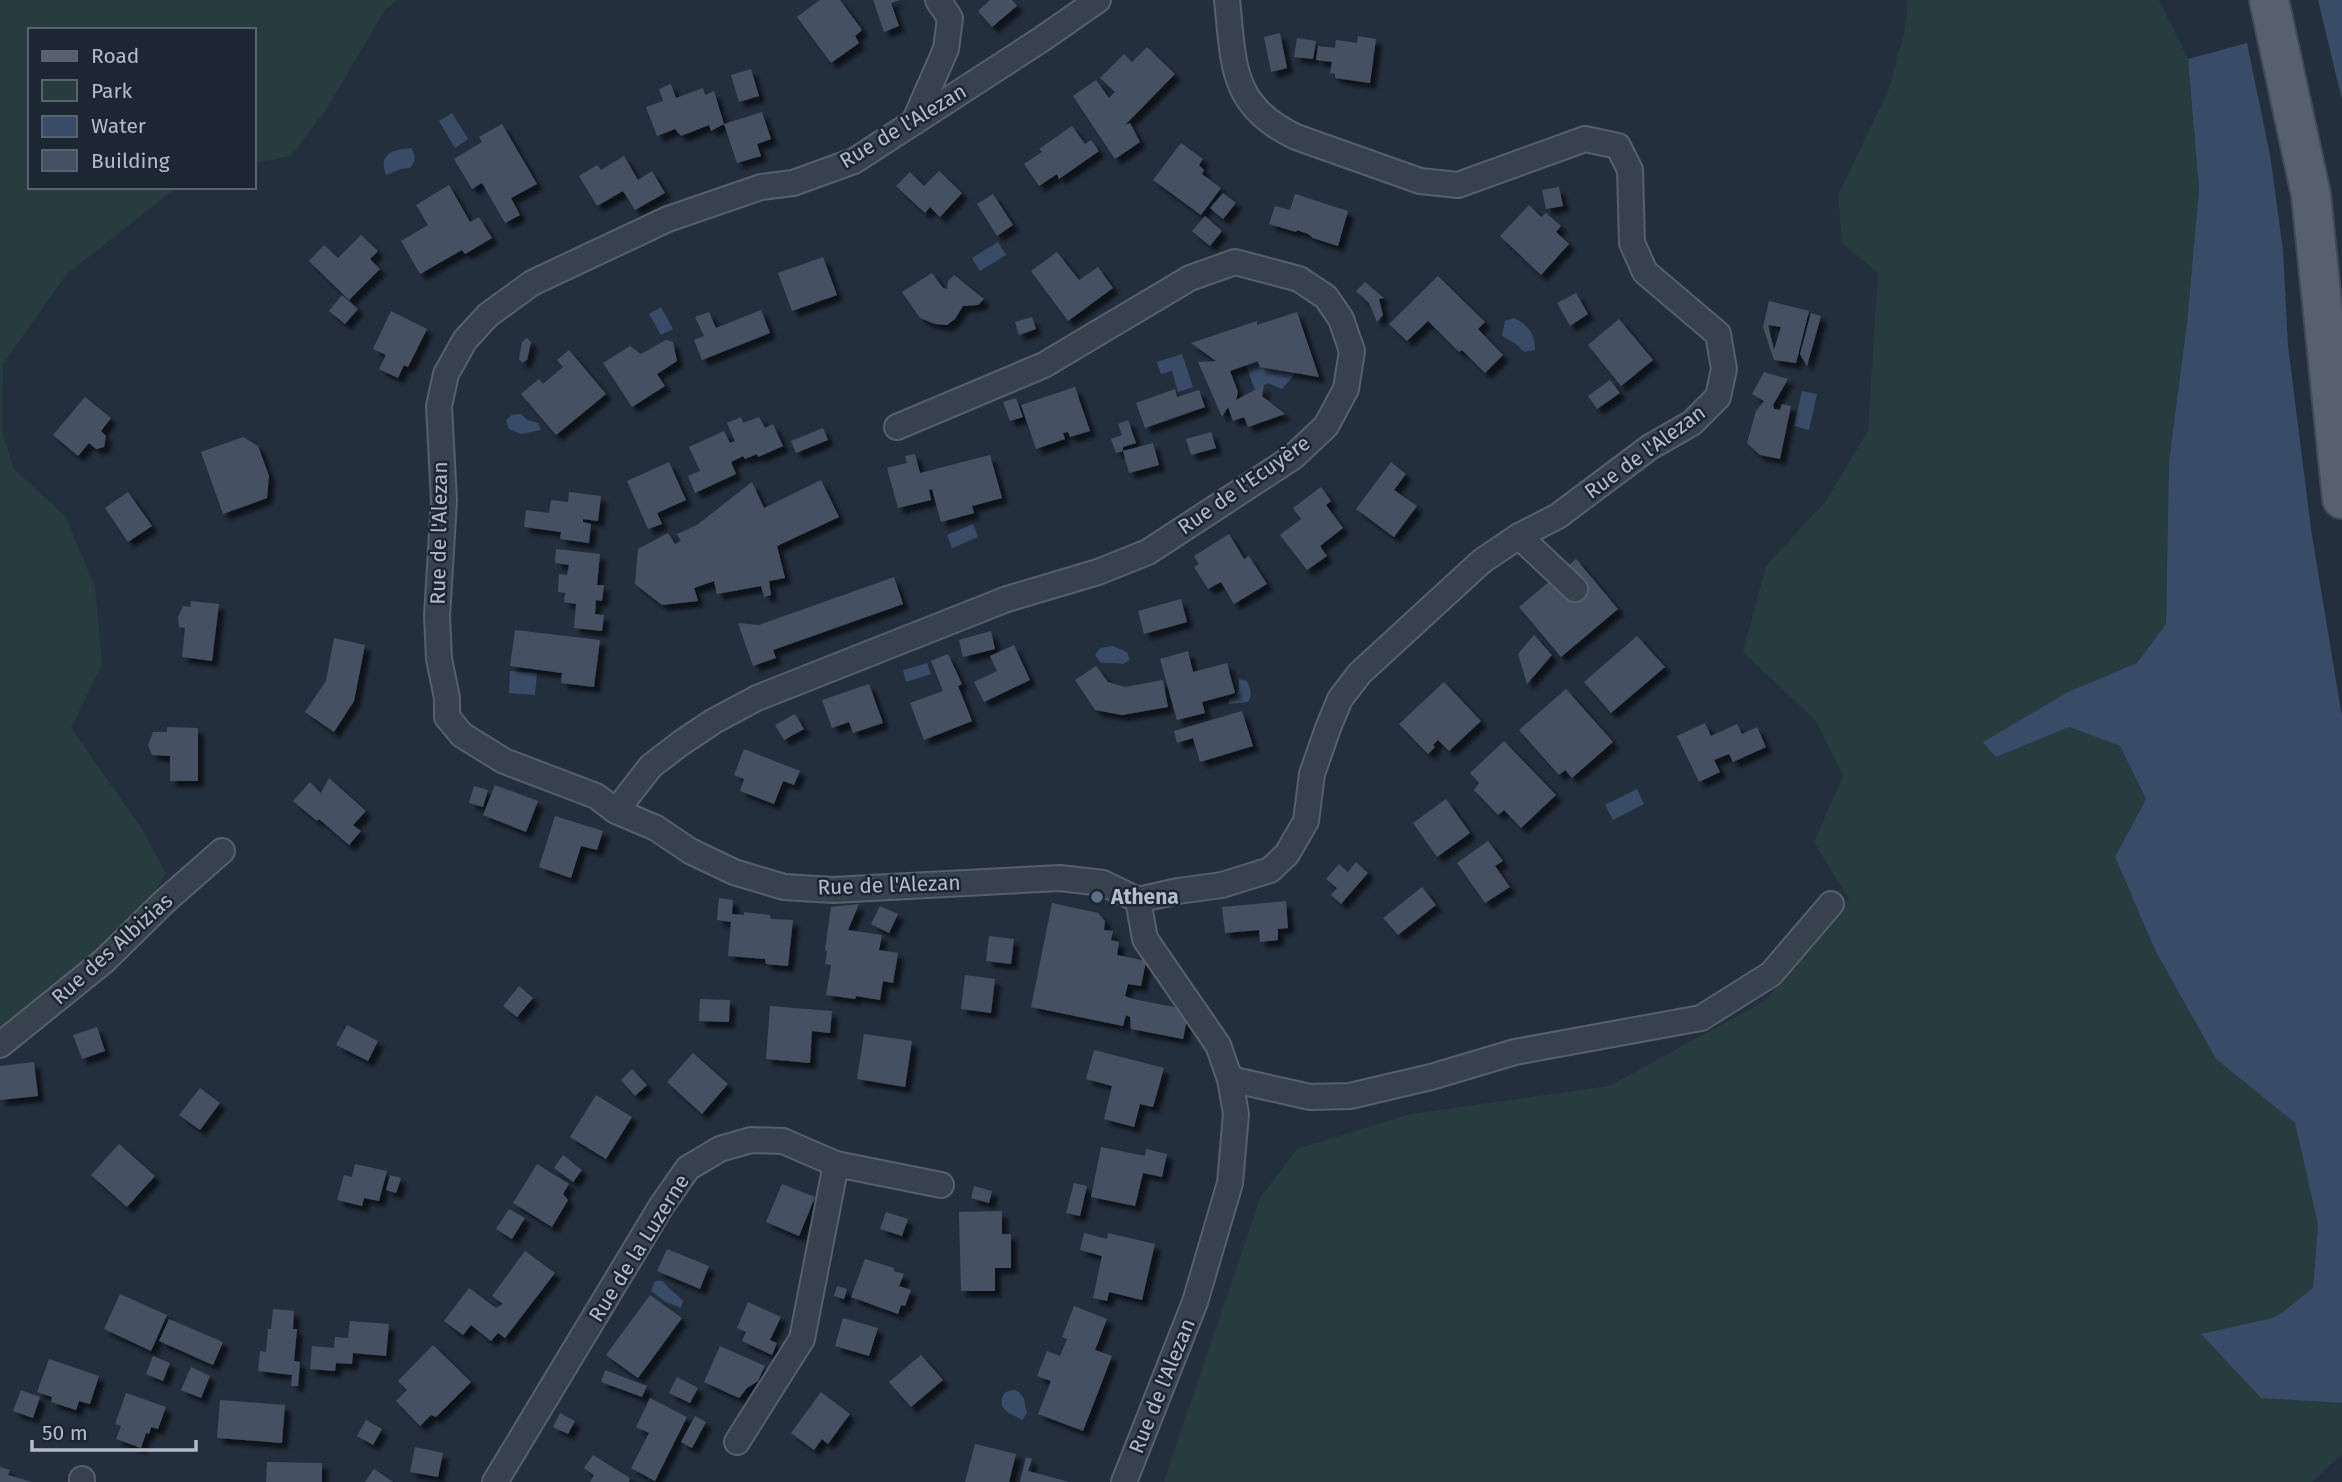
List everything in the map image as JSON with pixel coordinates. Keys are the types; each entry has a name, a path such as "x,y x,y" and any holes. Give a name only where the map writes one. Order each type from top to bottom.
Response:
{"main road":[{"path":"2269,0 2311,195 2342,499"}],"street":[{"path":"913,123 946,49 950,18 938,0"},
{"name":"Rue de l'Alezan","path":"1098,0 853,161 793,183 761,187 668,219 532,283 488,315 465,340 446,374 439,406 444,501 438,616 439,659 447,698 447,717 462,734 504,761 596,796 617,811 656,828 690,851 734,872 784,887 833,890 1060,878 1103,883 1138,900 1222,885 1270,870 1287,854 1306,821 1312,774 1340,699 1370,663 1482,561 1519,536 1558,516 1650,447 1692,423 1718,397 1724,369 1718,334 1645,272 1632,243 1630,170 1618,146 1585,139 1458,185 1419,181 1296,137 1276,128 1258,112 1240,88 1227,0"},
{"name":"Rue de l'Ecuyère","path":"617,811 651,766 714,721 757,698 1007,599 1098,572 1148,552 1293,457 1326,426 1346,388 1352,351 1341,319 1326,297 1299,279 1235,262 1190,278 1044,365 897,427"},
{"path":"1519,536 1575,589"},
{"name":"Rue des Albizias","path":"0,1045 104,961 164,901 222,851"},
{"name":"Rue de l'Alezan","path":"1124,1482 1195,1302 1230,1182 1236,1114 1230,1079 1217,1045 1144,939 1138,900"},
{"path":"1230,1079 1310,1097 1350,1096 1431,1077 1515,1052 1701,1018 1771,974 1831,904"},
{"name":"Rue de la Luzerne","path":"495,1482 662,1205 688,1168 720,1149 751,1140 783,1141 836,1164 940,1185"},
{"path":"737,1442 802,1339 836,1164"}],"green space":[{"path":"0,0 397,0 385,10 327,108 291,156 256,163 256,28 28,28 28,189 174,189 66,275 3,364 2,431 14,469 65,516 95,587 102,664 71,728 140,826 166,873 144,909 17,1023 0,1029"},
{"path":"1908,0 2159,0 2188,59 2199,189 2187,323 2169,461 2166,624 2137,663 2068,692 1996,757 2069,727 2120,746 2146,799 2115,857 2155,950 2216,1059 2295,1123 2318,1225 2313,1288 2276,1317 2202,1334 2261,1398 2342,1403 2342,1454 2312,1482 1164,1482 1260,1198 1297,1149 1411,1114 1609,1086 1765,1001 1849,899 1814,842 1843,776 1816,721 1743,652 1766,566 1826,501 1868,431 1878,273 1842,243 1838,195 1888,91 1904,34"}],"water":[{"path":"2318,0 2342,0 2342,100"},
{"path":"2247,43 2270,155 2283,250 2288,346 2311,529 2342,717 2342,1403 2261,1398 2201,1334 2276,1317 2313,1288 2318,1225 2295,1123 2216,1059 2155,950 2115,857 2146,799 2120,746 2069,727 1996,757 1983,742 2068,692 2137,663 2166,624 2169,461 2187,323 2199,189 2188,59"},
{"path":"452,113 468,139 455,148 439,121"},
{"path":"411,148 415,158 410,168 386,175 386,157 398,150"},
{"path":"998,242 1006,255 980,271 972,258"},
{"path":"661,307 673,329 661,335 649,314"},
{"path":"1514,318 1530,330 1535,350 1524,352 1502,336 1505,321"},
{"path":"1182,354 1193,387 1178,392 1172,371 1161,374 1157,362"},
{"path":"1258,361 1296,373 1282,389 1268,383 1255,390 1246,365"},
{"path":"1802,391 1817,394 1809,430 1794,426"},
{"path":"521,414 527,420 538,423 541,430 521,434 509,429 506,420 512,415"},
{"path":"973,524 978,537 952,548 947,535"},
{"path":"1113,646 1127,652 1130,660 1123,664 1100,662 1095,655 1100,648"},
{"path":"927,663 931,674 906,682 903,670"},
{"path":"510,671 537,673 535,695 509,693"},
{"path":"1239,679 1247,681 1250,699 1248,702 1229,704 1229,699 1239,690"},
{"path":"1637,789 1644,804 1613,820 1605,805"},
{"path":"655,1281 663,1281 683,1301 681,1308 666,1302 651,1291"},
{"path":"1014,1390 1023,1396 1025,1402 1027,1413 1022,1420 1002,1406 1004,1395"}],"building":[{"path":"820,0 840,0 862,30 855,36 859,43 831,63 797,17"},
{"path":"873,0 900,0 891,3 899,26 884,32"},
{"path":"990,0 1012,0 1017,6 992,27 978,11"},
{"path":"1280,33 1287,68 1271,72 1264,37"},
{"path":"1358,36 1376,39 1370,83 1335,78 1335,74 1330,73 1332,62 1316,60 1318,46 1335,48 1336,40 1357,43"},
{"path":"1297,38 1316,41 1313,59 1294,57"},
{"path":"1147,47 1175,74 1125,125 1130,123 1140,142 1115,159 1073,96 1096,80 1109,98 1115,92 1100,78 1124,54 1132,62"},
{"path":"751,69 759,96 739,102 731,75"},
{"path":"671,84 676,98 703,88 705,95 714,91 724,124 711,131 709,125 681,136 675,129 657,136 646,107 663,101 659,89"},
{"path":"762,112 771,139 757,144 761,156 737,163 724,124"},
{"path":"502,124 537,184 511,198 520,215 505,223 482,183 472,189 454,159 482,142 479,137"},
{"path":"1072,126 1085,144 1091,140 1099,151 1059,179 1057,174 1039,186 1024,164 1042,152 1039,149"},
{"path":"1181,143 1203,159 1199,165 1204,170 1202,174 1221,188 1201,215 1153,180"},
{"path":"624,156 638,180 652,171 665,193 635,210 623,191 597,206 579,176 597,165 601,170"},
{"path":"939,171 962,193 940,217 930,207 925,213 896,186 910,172 924,186"},
{"path":"449,185 470,222 479,217 492,238 465,254 462,250 420,274 401,241 428,225 416,205"},
{"path":"1559,187 1563,206 1546,209 1542,190"},
{"path":"1223,193 1236,203 1223,219 1210,208"},
{"path":"993,194 1013,225 997,236 977,204"},
{"path":"1295,194 1348,211 1338,246 1297,230 1296,232 1269,224 1275,206 1290,210"},
{"path":"1529,205 1541,217 1546,213 1561,226 1556,232 1569,244 1541,275 1500,236"},
{"path":"1205,216 1222,231 1210,246 1192,231"},
{"path":"361,235 378,251 370,259 380,269 349,300 309,261 324,245 338,258"},
{"path":"1057,252 1079,280 1098,267 1113,288 1068,321 1031,271"},
{"path":"823,257 837,295 792,311 778,273"},
{"path":"932,273 943,288 947,289 948,281 954,275 984,299 978,305 963,306 955,319 947,325 920,318 902,292"},
{"path":"1438,276 1485,322 1478,329 1503,355 1485,373 1428,321 1407,341 1389,324"},
{"path":"1365,282 1384,298 1379,299 1383,315 1377,322 1369,303 1356,291"},
{"path":"1576,293 1588,314 1570,326 1557,303"},
{"path":"342,295 358,309 345,324 329,311"},
{"path":"1769,301 1809,311 1796,363 1774,360 1763,327","holes":["1768,325 1781,327 1774,350"]},
{"path":"761,310 770,333 702,360 694,340 704,336 695,317 709,312 716,328"},
{"path":"391,311 427,329 408,367 404,365 398,378 379,369 386,355 373,349"},
{"path":"1297,312 1319,377 1260,367 1258,361 1230,371 1238,392 1236,400 1264,385 1262,396 1285,414 1248,427 1244,417 1233,421 1228,407 1222,417 1198,362 1216,361 1191,343 1257,321 1257,325"},
{"path":"1811,313 1821,316 1807,366 1800,354"},
{"path":"1032,317 1036,329 1019,335 1015,322"},
{"path":"1619,319 1653,360 1621,386 1588,345"},
{"path":"527,338 531,342 527,360 522,363 519,359 522,342"},
{"path":"666,340 673,342 677,361 657,374 665,386 632,407 603,363 630,346 641,354"},
{"path":"569,350 606,394 556,435 521,394 539,379 543,384 563,367 557,360"},
{"path":"1764,372 1788,379 1773,405 1774,409 1780,410 1782,404 1791,406 1780,459 1760,455 1747,443 1756,411 1764,401 1752,394"},
{"path":"1610,380 1620,393 1597,409 1588,396"},
{"path":"1075,387 1090,431 1070,437 1068,432 1063,433 1065,439 1036,449 1021,405"},
{"path":"1175,389 1177,397 1199,390 1205,407 1145,428 1136,403"},
{"path":"85,397 111,418 101,431 106,436 104,447 96,449 89,443 78,456 53,435"},
{"path":"1016,398 1023,417 1010,421 1003,402"},
{"path":"741,417 743,423 759,417 765,428 773,424 783,446 758,457 757,454 745,459 743,456 731,462 736,474 695,493 688,476 700,471 689,447 724,431 730,443 735,441 727,423"},
{"path":"1128,420 1136,443 1123,447 1123,451 1116,453 1111,439 1122,435 1118,424"},
{"path":"823,428 828,440 796,453 791,441"},
{"path":"1211,432 1216,448 1191,455 1186,439"},
{"path":"243,437 258,446 269,476 267,498 223,514 201,452"},
{"path":"1153,443 1159,465 1129,473 1123,451"},
{"path":"915,454 920,473 990,455 1002,498 972,506 974,513 941,522 932,489 929,490 931,500 898,508 887,468 907,463 905,456"},
{"path":"669,462 686,500 657,513 662,524 648,529 627,481"},
{"path":"1391,462 1406,474 1394,490 1417,506 1394,537 1356,509"},
{"path":"821,480 839,517 777,546 785,578 769,581 771,595 764,597 761,586 717,594 714,581 694,588 698,601 662,605 635,584 638,549 668,533 675,544 681,541 677,534 697,525 752,482 764,508"},
{"path":"1321,487 1331,501 1326,505 1343,528 1320,546 1327,556 1307,570 1280,535 1301,519 1293,508"},
{"path":"128,492 152,526 128,542 105,508"},
{"path":"569,492 601,496 598,521 583,519 583,522 591,524 589,543 560,539 561,532 524,527 526,510 549,513 551,500 568,502"},
{"path":"1229,534 1244,559 1249,556 1267,584 1234,604 1221,582 1208,589 1194,567 1199,564 1194,556"},
{"path":"556,549 600,554 597,585 604,585 602,601 596,600 595,614 604,615 602,631 574,628 576,604 564,602 565,593 558,592 559,574 567,575 569,565 555,563"},
{"path":"1576,559 1618,609 1561,657 1519,607"},
{"path":"894,577 903,604 773,650 776,658 753,666 738,623 759,625"},
{"path":"1181,599 1187,622 1144,634 1138,611"},
{"path":"191,601 219,604 212,661 182,657 185,628 179,627 178,617 183,606 190,607"},
{"path":"515,630 600,640 594,687 561,683 562,673 510,666"},
{"path":"991,631 995,649 963,657 959,640"},
{"path":"1534,635 1552,655 1527,684 1518,654"},
{"path":"1637,636 1665,667 1611,713 1584,682"},
{"path":"334,638 365,645 354,701 334,732 305,712 326,681"},
{"path":"1014,645 1030,680 984,702 974,682 997,671 990,656"},
{"path":"1188,651 1193,672 1227,663 1235,693 1202,702 1205,713 1177,720 1160,659"},
{"path":"948,654 962,684 958,686 972,721 924,740 910,703 943,691 931,661"},
{"path":"1096,666 1108,682 1125,687 1163,680 1168,707 1122,715 1095,710 1075,680"},
{"path":"1444,682 1481,721 1449,751 1438,740 1428,754 1399,724"},
{"path":"869,684 883,723 853,733 849,722 832,728 822,700"},
{"path":"1566,689 1613,742 1572,778 1565,770 1559,775 1519,730"},
{"path":"1242,711 1253,746 1200,762 1193,738 1177,743 1174,731"},
{"path":"795,714 804,729 784,740 775,725"},
{"path":"1705,723 1711,736 1737,724 1742,734 1757,727 1766,747 1733,762 1729,754 1714,760 1720,772 1699,782 1677,736"},
{"path":"167,727 198,728 198,781 170,781 170,756 152,755 148,745 153,732 167,732"},
{"path":"1504,741 1556,795 1521,828 1504,810 1498,815 1474,790 1479,783 1470,773"},
{"path":"744,749 800,771 794,785 783,781 774,804 740,791 744,779 734,775"},
{"path":"329,778 366,811 353,825 361,831 349,845 293,801 310,782 321,793"},
{"path":"495,785 538,801 526,832 483,815"},
{"path":"474,786 488,790 483,807 469,803"},
{"path":"1446,799 1470,833 1437,857 1413,823"},
{"path":"555,816 603,831 597,850 581,846 571,878 539,867"},
{"path":"1488,841 1503,861 1495,866 1510,887 1485,903 1457,863"},
{"path":"1356,862 1368,873 1341,904 1331,895 1337,888 1326,879 1339,864 1348,872"},
{"path":"1422,887 1436,905 1398,935 1383,918"},
{"path":"719,898 733,900 732,914 744,915 744,912 770,915 771,919 793,920 788,966 766,964 765,959 728,956 731,922 717,920"},
{"path":"1286,901 1288,928 1278,929 1278,940 1260,942 1259,930 1225,933 1222,907"},
{"path":"1052,903 1098,913 1105,921 1104,930 1113,931 1111,940 1119,942 1117,955 1146,961 1141,986 1128,984 1125,996 1189,1010 1183,1039 1131,1029 1130,1017 1126,1015 1123,1026 1031,1007"},
{"path":"859,904 848,930 882,935 879,950 898,953 893,983 883,981 880,1000 826,995 831,965 825,964 825,950 831,907"},
{"path":"880,906 898,914 889,933 871,924"},
{"path":"989,936 1014,939 1011,964 986,961"},
{"path":"965,975 995,979 991,1013 961,1009"},
{"path":"519,986 533,998 517,1017 503,1006"},
{"path":"700,999 730,1000 729,1022 699,1021"},
{"path":"770,1006 832,1011 830,1033 812,1031 810,1063 766,1059"},
{"path":"347,1025 378,1041 368,1061 336,1045"},
{"path":"97,1027 105,1051 82,1059 73,1035"},
{"path":"864,1034 912,1041 905,1087 857,1079"},
{"path":"1094,1050 1164,1068 1153,1107 1140,1104 1134,1127 1104,1119 1112,1086 1086,1079"},
{"path":"693,1053 728,1084 702,1114 667,1082"},
{"path":"34,1062 38,1096 0,1100 0,1066"},
{"path":"632,1069 647,1085 635,1096 621,1080"},
{"path":"200,1088 220,1103 200,1130 179,1115"},
{"path":"596,1095 632,1117 606,1159 570,1137"},
{"path":"119,1144 155,1176 127,1207 91,1175"},
{"path":"1101,1147 1145,1156 1146,1149 1167,1154 1162,1177 1143,1173 1135,1206 1091,1197"},
{"path":"563,1155 582,1170 573,1182 554,1168"},
{"path":"355,1164 387,1171 379,1201 364,1198 362,1206 337,1200 344,1175 352,1177"},
{"path":"537,1164 569,1184 563,1194 568,1200 552,1227 513,1203"},
{"path":"390,1175 401,1178 396,1193 386,1190"},
{"path":"1074,1183 1087,1186 1080,1216 1066,1213"},
{"path":"782,1184 815,1197 799,1236 766,1222"},
{"path":"974,1186 992,1191 989,1203 971,1198"},
{"path":"509,1209 525,1218 512,1239 496,1229"},
{"path":"1002,1211 1002,1234 1011,1234 1011,1268 995,1268 995,1291 961,1291 959,1212"},
{"path":"886,1212 908,1219 902,1236 880,1229"},
{"path":"1084,1233 1107,1239 1108,1233 1155,1244 1142,1300 1109,1292 1107,1301 1093,1298 1102,1256 1080,1250"},
{"path":"667,1249 709,1266 700,1289 657,1271"},
{"path":"525,1251 555,1273 505,1338 498,1333 491,1341 471,1325 463,1335 444,1321 469,1288 496,1308 503,1304 492,1296"},
{"path":"865,1259 904,1274 899,1286 911,1290 905,1306 901,1305 898,1314 851,1297"},
{"path":"837,1286 847,1289 844,1299 834,1296"},
{"path":"120,1294 167,1315 151,1351 104,1329"},
{"path":"650,1295 682,1318 638,1378 606,1355"},
{"path":"748,1302 781,1317 770,1340 777,1343 772,1355 742,1341 746,1332 737,1328"},
{"path":"1074,1306 1107,1319 1095,1350 1112,1356 1083,1431 1038,1414 1051,1381 1037,1376 1047,1351 1060,1356 1067,1339 1062,1337"},
{"path":"273,1309 294,1311 293,1329 297,1329 294,1361 300,1362 298,1386 291,1386 292,1375 258,1371 260,1351 266,1352"},
{"path":"843,1318 878,1328 869,1356 835,1346"},
{"path":"169,1319 223,1342 213,1365 159,1341"},
{"path":"350,1321 389,1324 386,1356 353,1353 352,1364 336,1363 335,1371 310,1369 312,1346 334,1348 335,1337 348,1338"},
{"path":"433,1345 471,1382 436,1417 431,1415 420,1426 396,1401 407,1390 398,1381"},
{"path":"720,1346 765,1366 758,1381 747,1388 739,1398 704,1382"},
{"path":"921,1355 943,1380 911,1407 889,1382"},
{"path":"153,1356 170,1363 163,1381 146,1374"},
{"path":"49,1359 99,1376 90,1404 79,1401 76,1410 51,1402 52,1397 37,1392"},
{"path":"191,1367 210,1376 201,1398 181,1390"},
{"path":"605,1370 647,1386 642,1397 601,1382"},
{"path":"677,1377 698,1388 690,1403 669,1393"},
{"path":"21,1390 40,1397 33,1418 13,1411"},
{"path":"821,1392 850,1414 828,1444 822,1439 814,1450 791,1433"},
{"path":"126,1393 166,1407 158,1429 151,1427 141,1448 116,1439 121,1426 115,1424"},
{"path":"650,1398 687,1417 655,1481 631,1468 649,1433 636,1427"},
{"path":"220,1400 285,1405 282,1443 217,1438"},
{"path":"560,1413 575,1421 568,1434 553,1427"},
{"path":"695,1416 706,1422 692,1448 681,1442"},
{"path":"366,1420 382,1429 373,1445 357,1436"},
{"path":"975,1444 1016,1454 1009,1482 965,1482"},
{"path":"415,1447 443,1453 438,1477 410,1472"},
{"path":"593,1455 630,1478 629,1482 590,1482 594,1475 584,1468"},
{"path":"1026,1457 1032,1459 1028,1471 1069,1482 1020,1482"},
{"path":"267,1462 322,1463 322,1482 266,1482"},
{"path":"0,1467 10,1470 8,1475 32,1482 0,1482"},
{"path":"374,1469 393,1482 365,1482"}],"place":[{"name":"Athena","path":"1097,897"}]}
